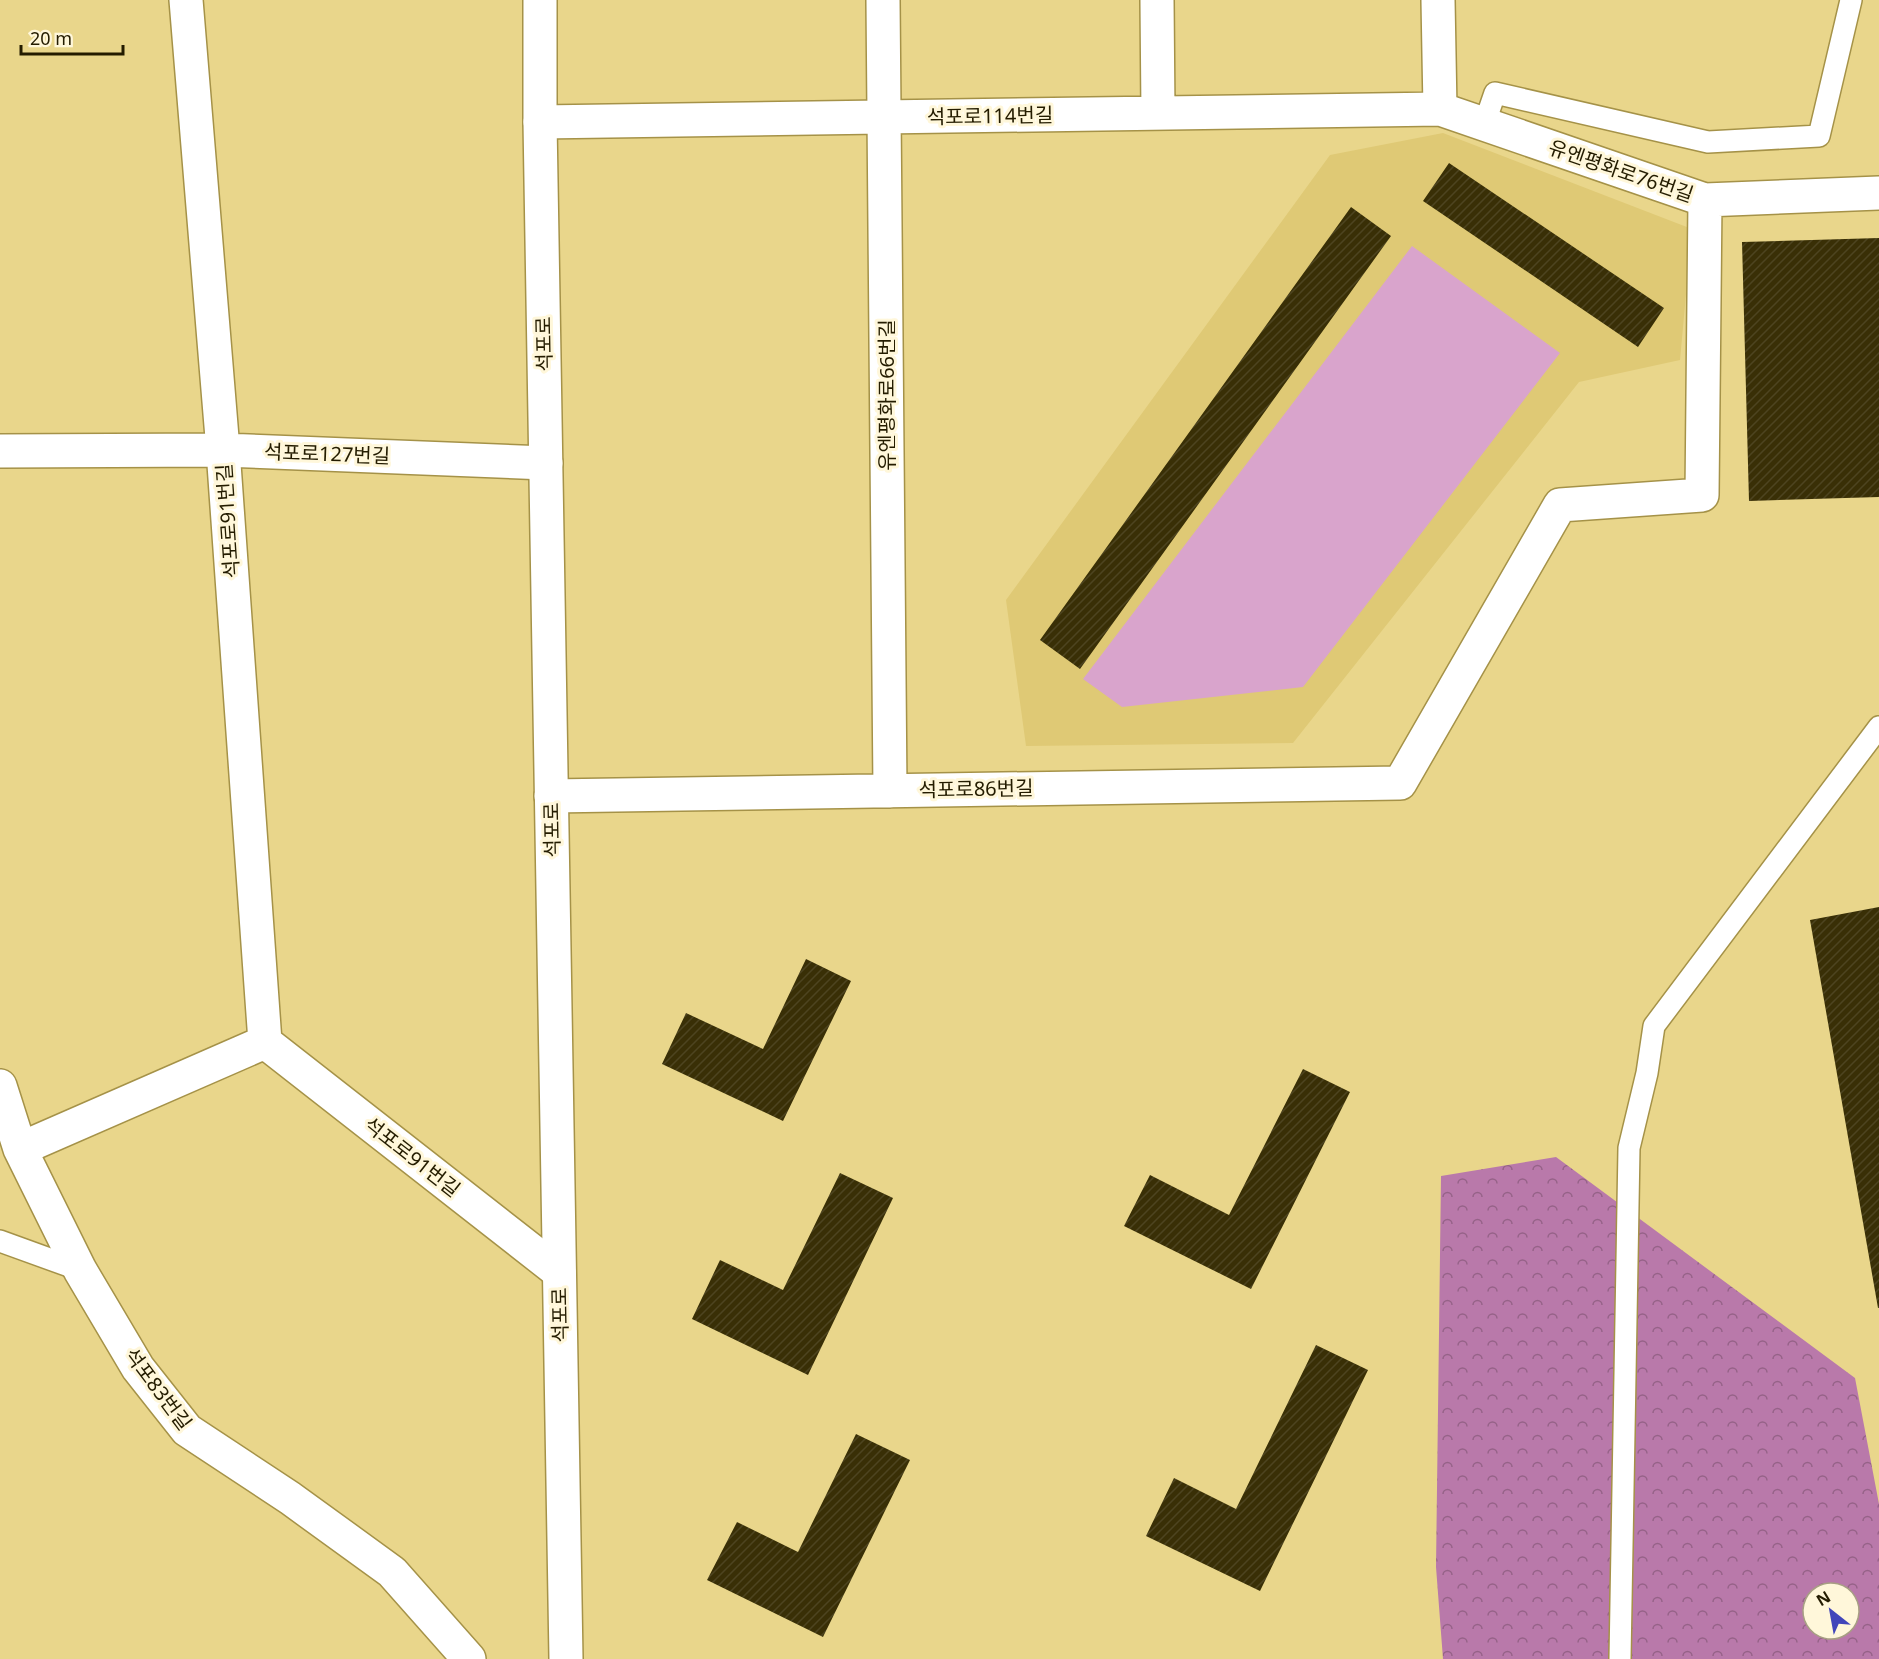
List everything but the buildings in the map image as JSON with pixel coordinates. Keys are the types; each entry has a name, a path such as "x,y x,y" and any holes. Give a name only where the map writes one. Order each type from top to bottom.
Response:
{"street":[{"name":"석포로91번길","path":"186,0 223,450 265,1042 559,1272"},
{"name":"석포로","path":"540,0 540,122 566,1659"},
{"name":"유엔평화로66번길","path":"883,0 890,791"},
{"path":"1157,0 1158,113"},
{"path":"1438,0 1440,109"},
{"name":"석포로114번길","path":"540,122 1440,109"},
{"name":"유엔평화로76번길","path":"1440,109 1705,200 1879,192"},
{"name":"석포로86번길","path":"551,796 1400,783 1560,505 1702,495 1705,200"},
{"name":"석포로127번길","path":"0,451 223,450 546,463"},
{"path":"20,1149 265,1042"},
{"name":"석포83번길","path":"0,1086 20,1149 80,1270 138,1368 187,1430 290,1498 392,1572 470,1659"}],"lane":[{"path":"1484,125 1495,93 1708,142 1819,136 1851,0"},
{"path":"1620,1659 1629,1148 1647,1073 1654,1026 1879,727"},
{"path":"0,1241 80,1270"}],"shaded area":[{"path":"1443,133 1692,229 1680,360 1579,382 1293,743 1026,746 1006,600 1330,155"},
{"path":"1412,246 1560,353 1303,687 1122,707 1083,679"}],"green space":[{"path":"1556,1157 1855,1378 1879,1504 1879,1659 1443,1659 1436,1567 1441,1176"}]}
